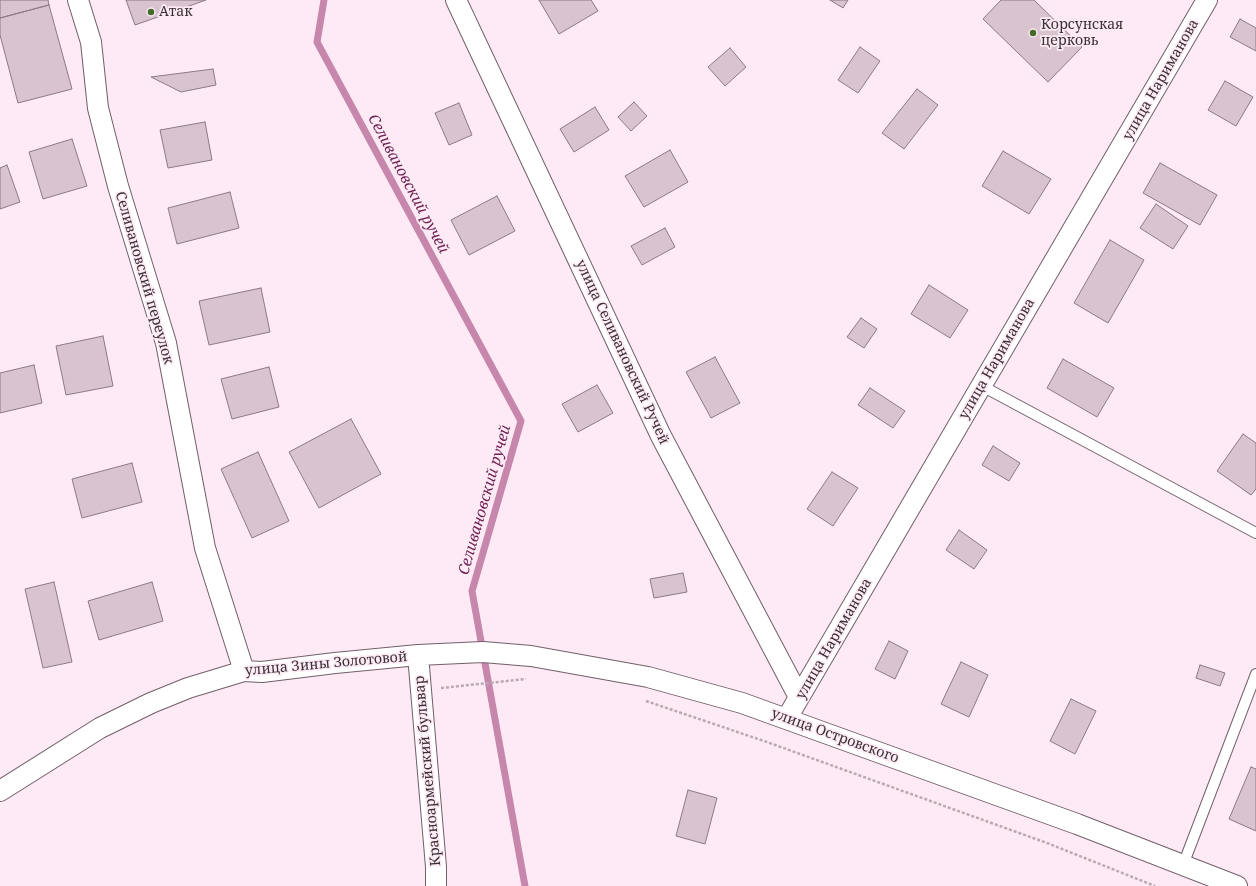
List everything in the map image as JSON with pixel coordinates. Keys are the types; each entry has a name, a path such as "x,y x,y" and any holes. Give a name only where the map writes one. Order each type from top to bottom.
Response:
{"street":[{"name":"Селивановский переулок","path":"78,0 91,42 100,115 118,186 166,343 205,548 244,671"},
{"name":"улица Селивановский Ручей","path":"456,0 661,436 799,697"},
{"name":"улица Нариманова","path":"787,718 1207,0"},
{"name":"улица Островского","path":"418,655 483,652 532,656 648,676 742,702 1077,824 1237,886"},
{"name":"улица Зины Золотовой","path":"0,791 100,728 151,703 188,688 244,671 262,672 418,655"},
{"name":"Красноармейский бульвар","path":"418,655 436,867 436,886"}],"lane":[{"path":"982,386 1256,533"},
{"path":"1184,865 1256,674"}],"path":[{"path":"421,690 530,679"},
{"path":"642,700 771,744 1070,851 1155,886"}],"building":[{"path":"0,0 48,0 49,5 0,18"},
{"name":"Атак","path":"126,0 206,0 135,25"},
{"path":"539,0 591,0 598,11 559,34"},
{"path":"830,0 848,0 843,8"},
{"name":"Корсунская церковь","path":"1001,0 1034,0 1082,47 1048,82 983,19"},
{"path":"49,5 72,89 18,103 0,35 0,18"},
{"path":"1240,19 1256,28 1256,51 1230,37"},
{"path":"860,47 880,61 858,93 838,80"},
{"path":"730,48 746,67 725,86 708,67"},
{"path":"213,69 216,85 181,92 151,77"},
{"path":"1225,81 1253,97 1236,126 1208,110"},
{"path":"917,89 938,105 904,149 882,133"},
{"path":"634,102 647,116 631,131 618,117"},
{"path":"459,103 472,135 449,145 435,113"},
{"path":"595,107 609,130 574,152 560,129"},
{"path":"205,122 212,160 168,168 160,130"},
{"path":"72,139 87,186 43,199 29,152"},
{"path":"670,150 688,182 644,207 625,176"},
{"path":"1003,151 1051,179 1029,214 982,186"},
{"path":"1160,163 1217,195 1200,225 1143,193"},
{"path":"7,165 20,202 0,209 0,168"},
{"path":"230,192 239,228 177,244 168,208"},
{"path":"497,196 515,231 469,255 451,220"},
{"path":"1156,204 1188,226 1173,249 1140,228"},
{"path":"665,228 675,247 642,265 631,246"},
{"path":"1110,240 1144,260 1108,323 1074,303"},
{"path":"929,285 968,310 950,338 911,314"},
{"path":"261,288 270,332 209,345 199,301"},
{"path":"861,318 877,329 864,348 847,337"},
{"path":"103,336 113,386 66,395 56,346"},
{"path":"715,357 740,403 711,418 686,372"},
{"path":"1063,359 1114,388 1097,417 1047,388"},
{"path":"34,365 42,403 0,413 0,373"},
{"path":"269,367 279,407 232,419 221,379"},
{"path":"597,385 613,413 578,432 562,404"},
{"path":"870,388 905,411 893,428 858,405"},
{"path":"351,419 381,474 319,508 289,452"},
{"path":"1243,434 1256,443 1256,489 1251,495 1217,471"},
{"path":"993,446 1020,463 1009,481 982,465"},
{"path":"258,452 289,521 252,538 221,469"},
{"path":"132,463 142,502 82,518 72,479"},
{"path":"832,472 858,488 833,526 807,509"},
{"path":"959,530 987,550 974,569 946,550"},
{"path":"683,573 687,592 654,598 650,579"},
{"path":"54,582 72,662 43,668 25,589"},
{"path":"152,582 163,621 99,640 88,601"},
{"path":"889,641 908,651 895,679 875,669"},
{"path":"961,662 988,675 969,717 941,704"},
{"path":"1200,665 1225,673 1220,686 1196,678"},
{"path":"1071,699 1096,711 1075,754 1050,741"},
{"path":"1251,767 1256,769 1256,831 1229,819"},
{"path":"688,790 717,798 705,844 676,836"}],"waterway":[{"name":"Селивановский ручей","path":"324,0 317,42 521,421 472,591 525,886"}],"place":[{"name":"Атак","path":"151,12"},
{"name":"Корсунская церковь","path":"1033,33"}]}
